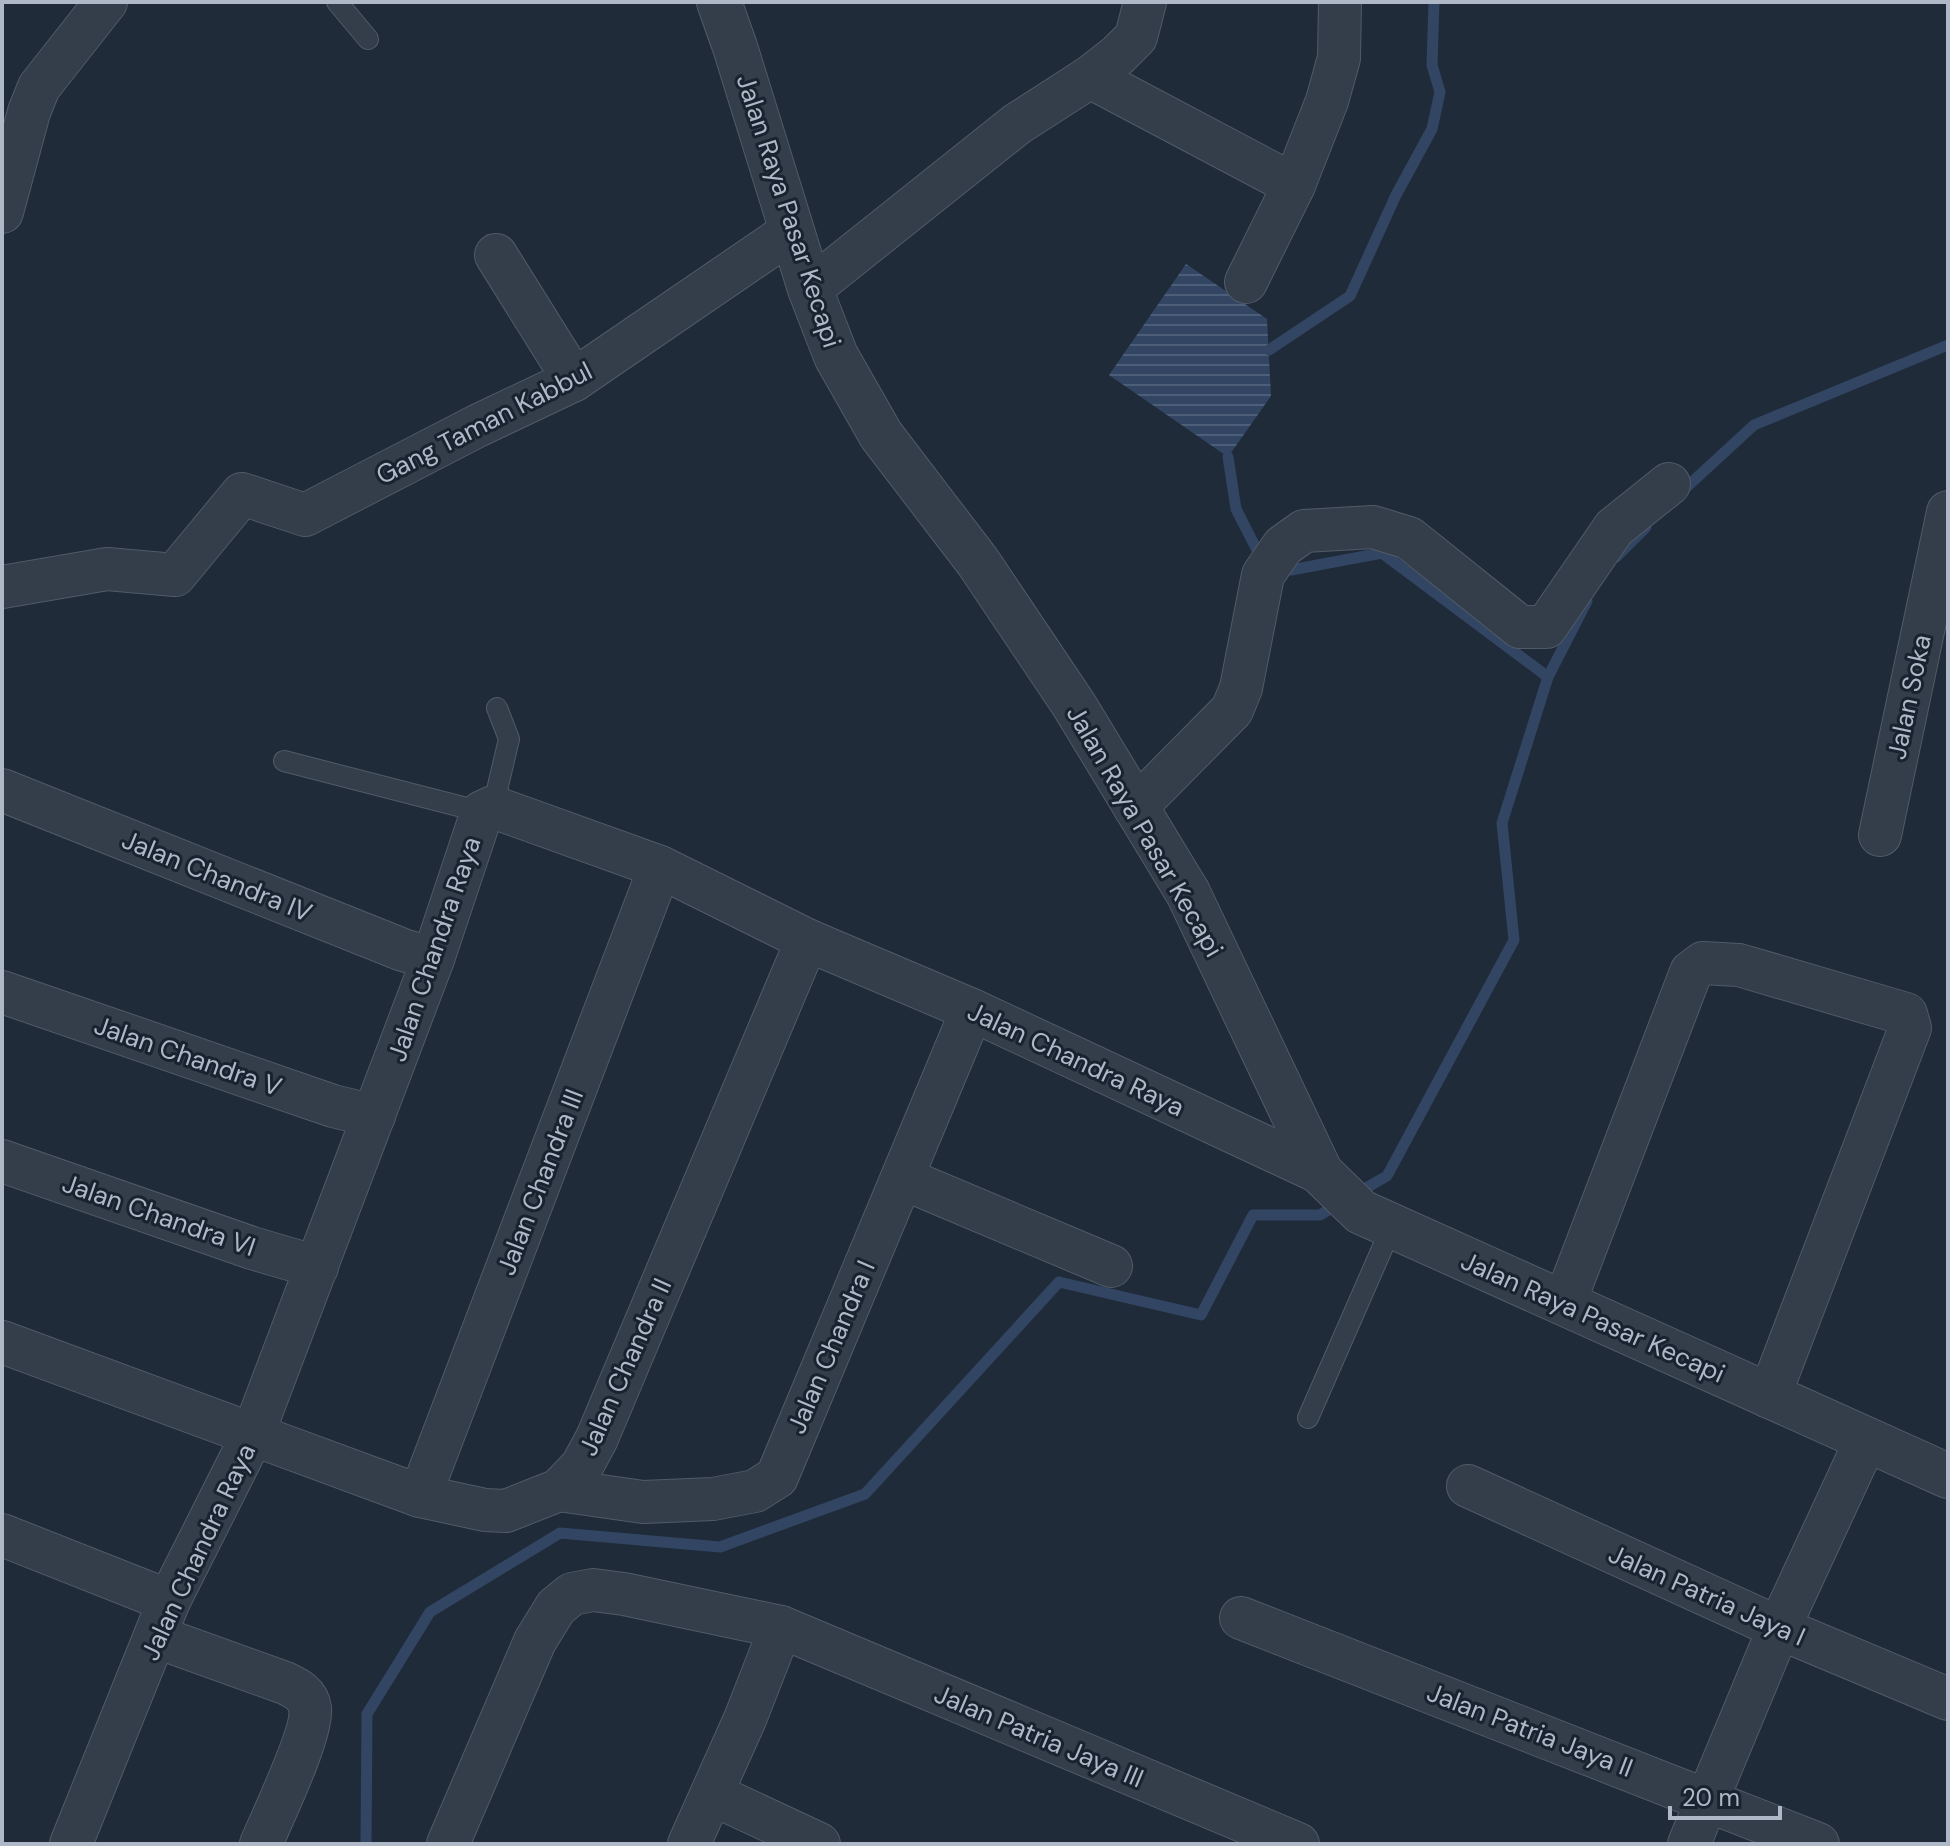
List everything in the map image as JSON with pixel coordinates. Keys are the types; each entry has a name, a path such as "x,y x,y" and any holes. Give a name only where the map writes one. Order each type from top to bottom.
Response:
{"street":[{"path":"2,212 29,112 39,87 106,2"},
{"name":"Jalan Raya Pasar Kecapi","path":"719,2 810,289 836,356 881,435 978,562 1074,705 1188,893 1351,1199 1564,1304 1948,1476"},
{"path":"810,289 1017,124 1118,55 1136,37 1145,2"},
{"path":"1246,282 1294,185 1327,101 1339,58 1340,2"},
{"path":"1090,77 1294,185"},
{"name":"Gang Taman Kabbul","path":"2,587 107,569 175,575 242,494 305,515 574,380 792,231"},
{"path":"496,255 574,380"},
{"path":"1135,808 1232,710 1241,688 1273,560 1304,531 1373,527 1409,538 1520,627 1546,627 1614,528 1669,484"},
{"name":"Jalan Soka","path":"1880,835 1948,512"},
{"name":"Jalan Chandra IV","path":"2,790 388,944 433,959"},
{"name":"Jalan Chandra Raya","path":"71,1844 163,1619 253,1434 487,810 660,867 807,940 972,1010 1351,1199"},
{"name":"Jalan Chandra III","path":"420,1496 660,867"},
{"name":"Jalan Chandra II","path":"2,1342 420,1496 485,1510 506,1511 559,1490 582,1466 597,1438 807,940"},
{"path":"1564,1304 1691,972 1703,963 1739,965 1906,1014 1910,1028 1769,1397"},
{"name":"Jalan Chandra V","path":"2,992 333,1106 374,1116"},
{"name":"Jalan Chandra I","path":"559,1490 643,1502 713,1499 755,1491 777,1477 972,1010"},
{"name":"Jalan Chandra VI","path":"2,1161 252,1248 317,1267"},
{"path":"902,1178 1111,1266"},
{"path":"1689,1844 1779,1628 1866,1440"},
{"name":"Jalan Patria Jaya I","path":"1468,1486 1779,1628 1948,1699"},
{"path":"2,1535 297,1688 307,1699 310,1723 261,1844"},
{"name":"Jalan Patria Jaya III","path":"448,1844 535,1641 556,1607 572,1594 593,1590 781,1627 1298,1844"},
{"name":"Jalan Patria Jaya II","path":"1241,1618 1818,1844"},
{"path":"689,1844 781,1627"},
{"path":"712,1794 819,1844"}],"lane":[{"path":"337,2 368,39"},
{"path":"284,761 487,810 509,739 497,708"},
{"path":"1308,1418 1351,1199"}],"water":[{"path":"1186,264 1267,319 1271,396 1228,457 1109,375"}],"waterway":[{"path":"1269,350 1350,296 1396,195 1432,129 1440,92 1432,65 1434,2"},
{"path":"1678,495 1754,425 1948,345"},
{"path":"1228,457 1236,509 1260,556 1265,558"},
{"path":"1616,557 1646,527"},
{"path":"1281,565 1291,570 1382,553 1548,677"},
{"path":"1357,1193 1387,1176 1514,940 1502,823 1548,677 1587,601"},
{"path":"366,1844 367,1714 430,1612 560,1533 720,1547 865,1494 1059,1282 1201,1315 1253,1215 1320,1215 1338,1204"}]}
